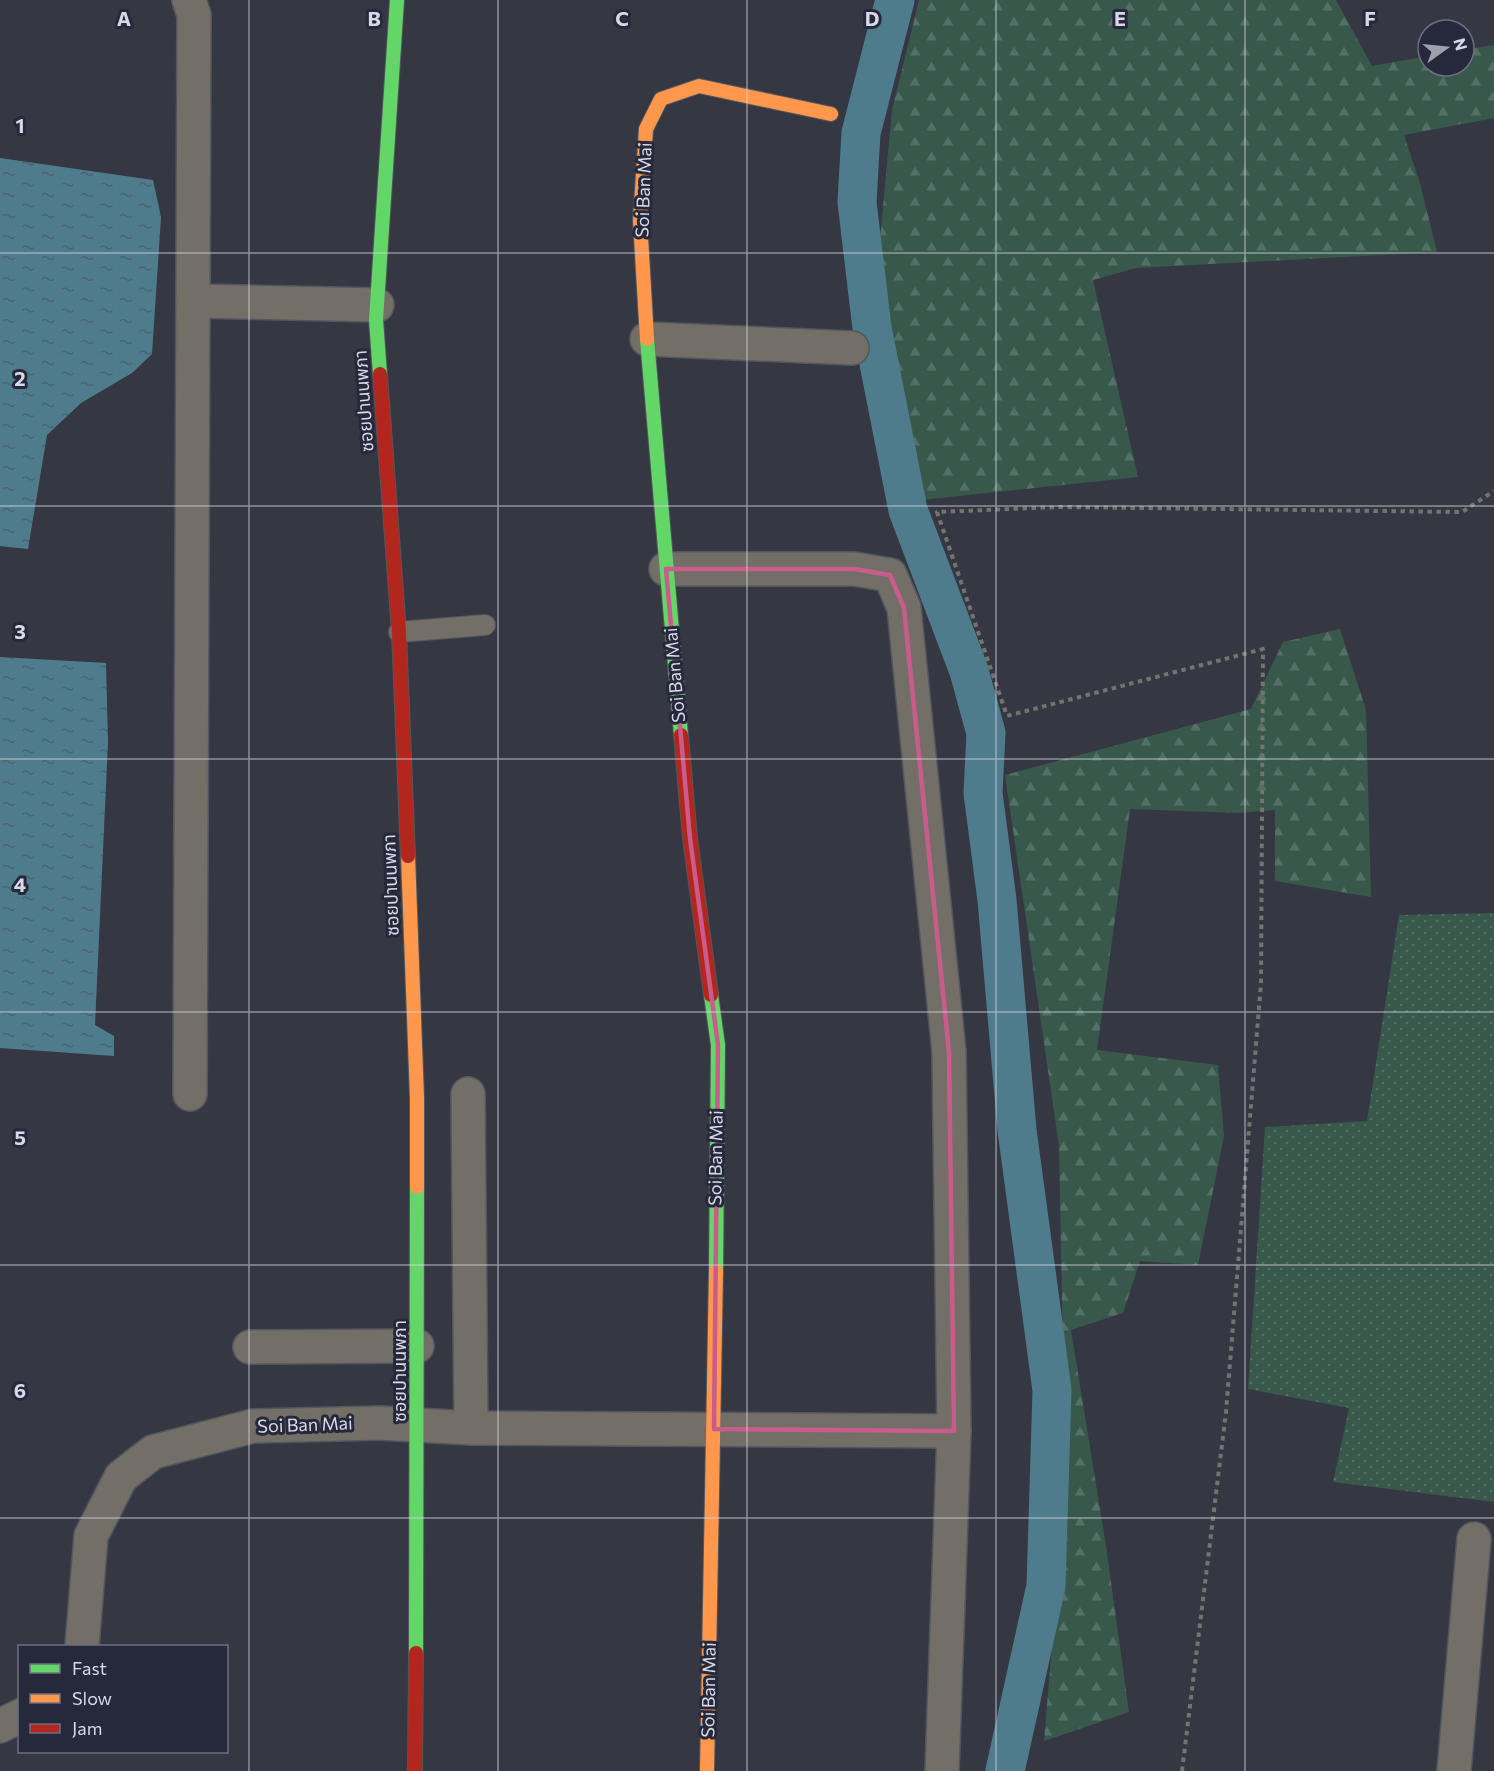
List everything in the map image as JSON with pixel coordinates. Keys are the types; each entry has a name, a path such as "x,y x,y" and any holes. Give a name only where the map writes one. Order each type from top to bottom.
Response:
{"street":[{"path":"189,0 194,15 190,1094"},
{"name":"ซอยปานนพภา","path":"397,0 377,331 399,632 417,1098 416,1771"},
{"name":"Soi Ban Mai","path":"707,1771 714,1429 718,1045 690,838 647,339 640,220 646,129 661,99 699,86 831,114"},
{"path":"193,301 377,305"},
{"path":"647,339 852,348"},
{"path":"666,569 854,569 890,575 904,608 949,1052 954,1431 942,1771"},
{"path":"468,1094 471,1428"},
{"path":"250,1347 417,1346"},
{"name":"Soi Ban Mai","path":"82,1645 91,1536 120,1477 153,1452 253,1426 381,1423 471,1428 954,1431"},
{"path":"1454,1771 1474,1539"},
{"path":"0,1726 18,1717"}],"lane":[{"path":"399,632 485,625"}],"path":[{"path":"1182,1771 1226,1412 1261,983 1263,649 1007,716 937,512 1059,507 1462,512 1494,491"}],"highlighted area":[{"path":"666,569 854,569 890,575 904,608 949,1052 954,1431 714,1429 718,1045 690,838"}],"green space":[{"path":"919,0 1336,0 1372,66 1416,58 1416,78 1476,78 1476,48 1494,45 1494,118 1404,135 1420,183 1437,252 1136,268 1093,280 1138,477 921,500 878,261 892,110"},
{"path":"1340,629 1366,710 1371,897 1275,881 1275,810 1238,813 1130,809 1097,1050 1218,1065 1224,1136 1198,1265 1140,1261 1123,1313 1071,1330 1106,1546 1129,1712 1044,1741 1055,1610 1063,1354 1059,1146 1005,775 1251,709 1283,642"},
{"path":"1494,913 1494,1502 1333,1482 1349,1408 1248,1389 1265,1127 1367,1121 1399,915"}],"water":[{"path":"0,158 153,180 161,217 152,354 132,373 81,403 47,435 28,549 0,546"},
{"path":"0,657 106,663 108,742 95,1025 114,1036 114,1056 0,1048"}],"waterway":[{"path":"895,0 861,133 857,202 872,328 908,510 969,671 986,733 983,793 997,900 1017,1130 1052,1390 1046,1586 1005,1771"}],"traffic: fast":[{"path":"380,374 376,320 397,0"},
{"path":"647,339 681,735"},
{"path":"711,995 718,1045 716,1271"},
{"path":"416,1653 417,1187"}],"traffic: slow":[{"path":"647,339 640,220 646,129 661,99 699,86 831,114"},
{"path":"408,856 417,1098 417,1187"},
{"path":"707,1771 716,1271"}],"traffic: jam":[{"path":"380,374 399,632 408,856"},
{"path":"681,735 690,838 711,995"},
{"path":"415,1771 416,1653"}]}
